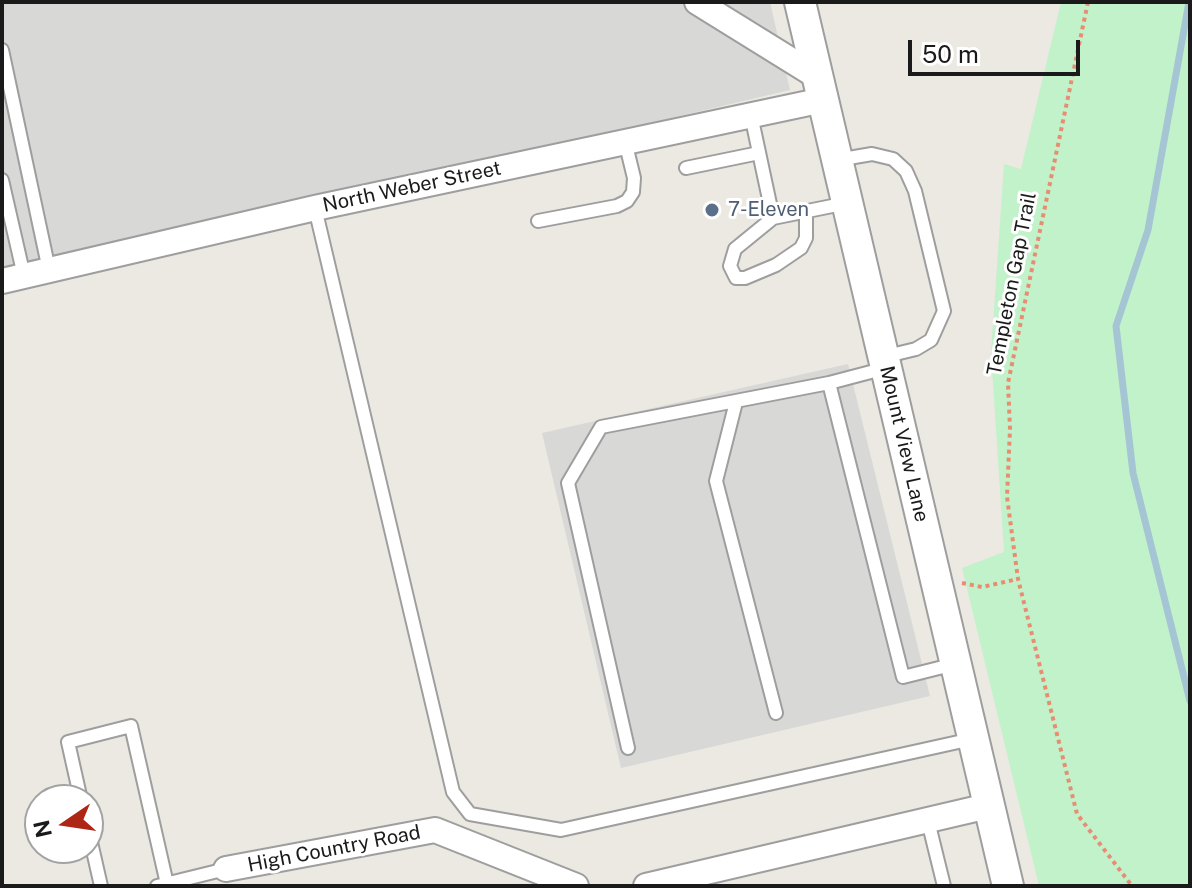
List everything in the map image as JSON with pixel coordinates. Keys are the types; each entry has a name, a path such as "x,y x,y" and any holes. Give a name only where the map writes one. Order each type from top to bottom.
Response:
{"street":[{"path":"697,2 820,88"},
{"name":"Mount View Lane","path":"800,2 1008,886"},
{"name":"North Weber Street","path":"13,278 315,208 751,115 820,88"},
{"path":"646,886 988,806"},
{"name":"High Country Road","path":"226,869 435,830 576,886"}],"lane":[{"path":"2,50 49,270"},
{"path":"751,115 773,218"},
{"path":"538,221 617,206 627,201 633,192 634,178 625,141"},
{"path":"686,168 759,153"},
{"path":"628,748 568,483 601,427 829,383 884,363 931,340 944,311 915,191 906,171 893,159 872,154 837,160"},
{"path":"2,180 13,278"},
{"path":"806,211 806,238 791,257 745,278 736,278 730,266 735,249 773,218 806,211 847,203"},
{"path":"315,208 453,792 470,814 561,830 972,739"},
{"path":"829,383 903,677 955,664"},
{"path":"736,402 716,481 776,713"},
{"path":"77,784 68,742 131,726 162,885 226,869"},
{"path":"928,821 944,886"},
{"path":"96,864 101,886"}],"path":[{"name":"Templeton Gap Trail","path":"1088,2 1008,383 1010,429 1007,497 1018,579 1077,814 1132,886"},
{"path":"935,577 982,587 1018,579"}],"shaded area":[{"path":"2,2 770,2 790,90 2,276"},
{"path":"848,364 930,696 621,768 542,433"}],"green space":[{"path":"1061,2 1190,2 1190,886 1039,886 962,568 1004,552 991,353 1004,164 1021,169"}],"waterway":[{"path":"1189,2 1148,230 1116,326 1133,473 1190,701"}],"place":[{"name":"7-Eleven","path":"712,210"}]}
